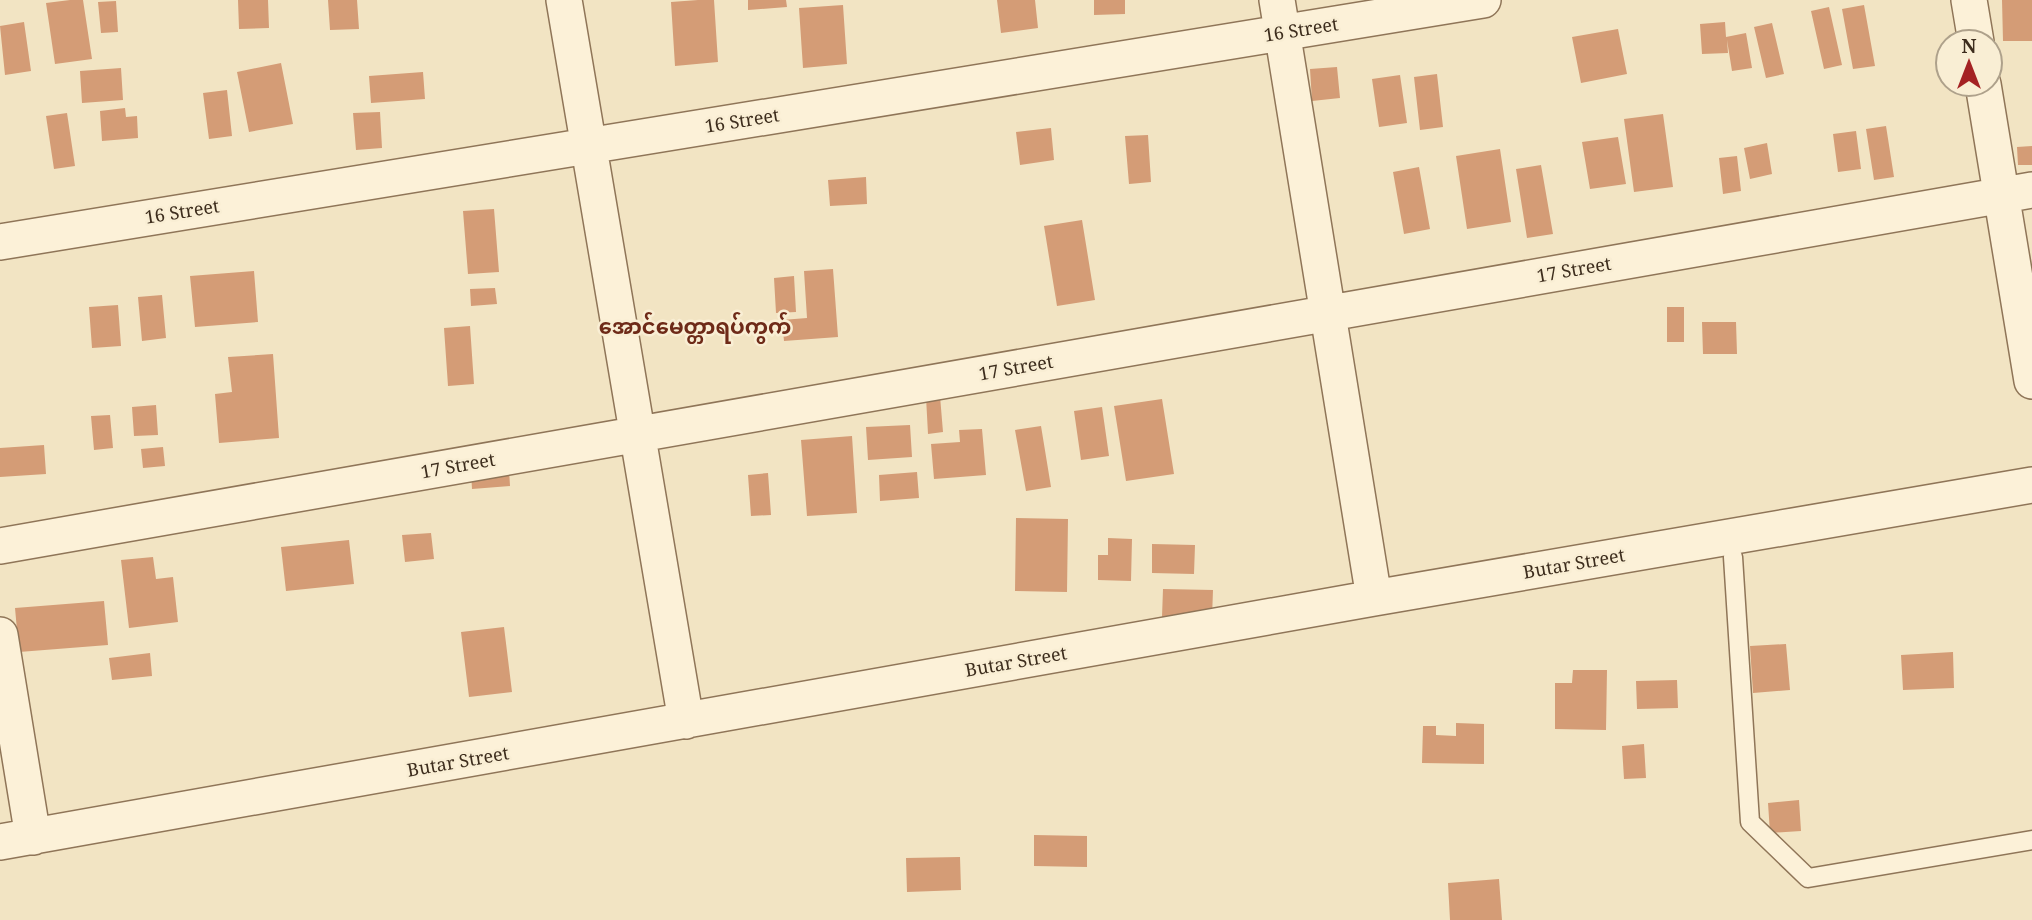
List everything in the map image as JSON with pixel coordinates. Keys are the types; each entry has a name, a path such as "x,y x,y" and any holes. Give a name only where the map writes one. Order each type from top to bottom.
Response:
{"street":[{"path":"564,0 686,721"},
{"name":"16 Street","path":"0,242 589,146 1280,16 1483,0"},
{"path":"1969,0 1974,28"},
{"path":"1280,16 1374,598"},
{"path":"1987,98 2016,193 2032,381"},
{"name":"17 Street","path":"0,546 2016,193"},
{"name":"Butar Street","path":"16,839 1374,598 2032,485"},
{"path":"0,635 16,839"}],"lane":[{"path":"1733,556 1750,822 1808,878 2032,840"}],"building":[{"path":"83,0 92,59 55,64 46,3"},
{"path":"238,0 268,0 269,28 239,29"},
{"path":"328,0 357,0 359,29 330,30"},
{"path":"714,0 718,62 675,66 671,2"},
{"path":"748,0 786,0 787,7 748,10"},
{"path":"997,0 1035,0 1038,28 1001,33"},
{"path":"1094,0 1125,0 1125,14 1094,15"},
{"path":"2002,0 2032,0 2032,41 2004,41"},
{"path":"116,1 118,32 101,33 98,2"},
{"path":"843,5 847,64 803,68 799,8"},
{"path":"1864,5 1875,66 1853,69 1842,9"},
{"path":"1829,7 1842,65 1824,69 1811,11"},
{"path":"24,22 31,71 5,75 0,26"},
{"path":"1725,22 1726,37 1746,33 1752,68 1732,71 1727,40 1728,53 1702,54 1700,24"},
{"path":"1772,23 1784,74 1766,78 1754,27"},
{"path":"1618,29 1627,74 1581,83 1572,37"},
{"path":"281,63 293,124 249,132 237,72"},
{"path":"1337,67 1340,98 1312,101 1310,69"},
{"path":"121,68 123,100 82,103 80,71"},
{"path":"423,72 425,99 371,103 369,76"},
{"path":"1437,74 1443,127 1420,130 1414,77"},
{"path":"1400,75 1407,123 1379,127 1372,79"},
{"path":"227,90 232,136 209,139 203,93"},
{"path":"125,108 126,117 137,116 138,138 102,141 100,111"},
{"path":"380,112 382,148 356,150 353,113"},
{"path":"67,113 75,166 54,169 46,116"},
{"path":"1663,114 1673,187 1634,192 1624,119"},
{"path":"1886,126 1894,177 1874,180 1866,129"},
{"path":"1051,128 1054,160 1020,165 1016,132"},
{"path":"1856,131 1861,169 1838,172 1833,134"},
{"path":"1148,135 1151,182 1129,184 1125,136"},
{"path":"1618,137 1626,184 1590,189 1582,142"},
{"path":"1767,143 1772,174 1750,179 1744,148"},
{"path":"2032,146 2032,165 2018,165 2017,147"},
{"path":"1500,149 1511,222 1467,229 1456,156"},
{"path":"1737,156 1741,191 1723,194 1719,158"},
{"path":"1541,165 1553,234 1527,238 1516,169"},
{"path":"1419,167 1430,229 1404,234 1393,172"},
{"path":"866,177 867,204 830,206 828,180"},
{"path":"494,209 499,272 468,274 463,211"},
{"path":"1082,220 1095,300 1057,306 1044,226"},
{"path":"833,269 838,337 784,341 782,320 807,318 804,271"},
{"path":"254,271 258,322 195,327 190,276"},
{"path":"794,276 796,312 776,313 774,278"},
{"path":"495,288 497,304 471,306 470,289"},
{"path":"162,295 166,338 142,341 138,297"},
{"path":"118,305 121,346 92,348 89,307"},
{"path":"1667,307 1684,307 1684,342 1667,342"},
{"path":"1702,322 1736,322 1737,354 1703,354"},
{"path":"470,326 474,384 448,386 444,328"},
{"path":"273,354 279,438 219,443 215,394 232,392 228,357"},
{"path":"940,396 943,432 928,434 926,397"},
{"path":"1162,399 1174,474 1126,481 1114,406"},
{"path":"156,405 158,435 134,436 132,407"},
{"path":"1102,407 1109,456 1081,460 1074,411"},
{"path":"110,415 113,448 94,450 91,416"},
{"path":"910,425 912,457 868,460 866,427"},
{"path":"1041,426 1051,487 1026,491 1015,430"},
{"path":"982,429 986,475 934,479 931,444 960,442 959,430"},
{"path":"852,436 857,513 807,516 801,440"},
{"path":"44,445 46,474 0,477 0,448"},
{"path":"163,447 165,466 143,468 141,449"},
{"path":"509,469 510,486 472,489 471,472"},
{"path":"917,472 919,498 880,501 879,475"},
{"path":"768,473 771,515 751,516 748,475"},
{"path":"1016,518 1068,519 1067,592 1015,591"},
{"path":"431,533 434,559 405,562 402,535"},
{"path":"1108,538 1132,539 1131,581 1098,580 1098,555 1108,555"},
{"path":"349,540 354,584 286,591 281,547"},
{"path":"1152,544 1195,545 1194,574 1152,573"},
{"path":"153,557 156,579 173,577 178,622 129,628 121,560"},
{"path":"1163,589 1213,590 1212,618 1162,617"},
{"path":"104,601 108,645 19,652 15,608"},
{"path":"504,627 512,692 469,697 461,632"},
{"path":"1786,644 1790,690 1753,693 1750,646"},
{"path":"1953,652 1954,688 1903,690 1901,655"},
{"path":"150,653 152,676 112,680 109,658"},
{"path":"1573,670 1607,670 1606,730 1555,729 1555,683 1572,683"},
{"path":"1677,680 1678,708 1637,709 1636,681"},
{"path":"1456,723 1484,724 1484,764 1422,763 1423,726 1436,726 1436,735 1456,736"},
{"path":"1644,744 1646,778 1624,779 1622,746"},
{"path":"1799,800 1801,831 1770,833 1768,803"},
{"path":"1034,835 1087,836 1087,867 1034,866"},
{"path":"960,857 961,890 907,892 906,858"},
{"path":"1499,879 1502,920 1450,920 1448,883"}],"district":[{"name":"အောင်မေတ္တာရပ်ကွက်","path":"695,327"}]}
